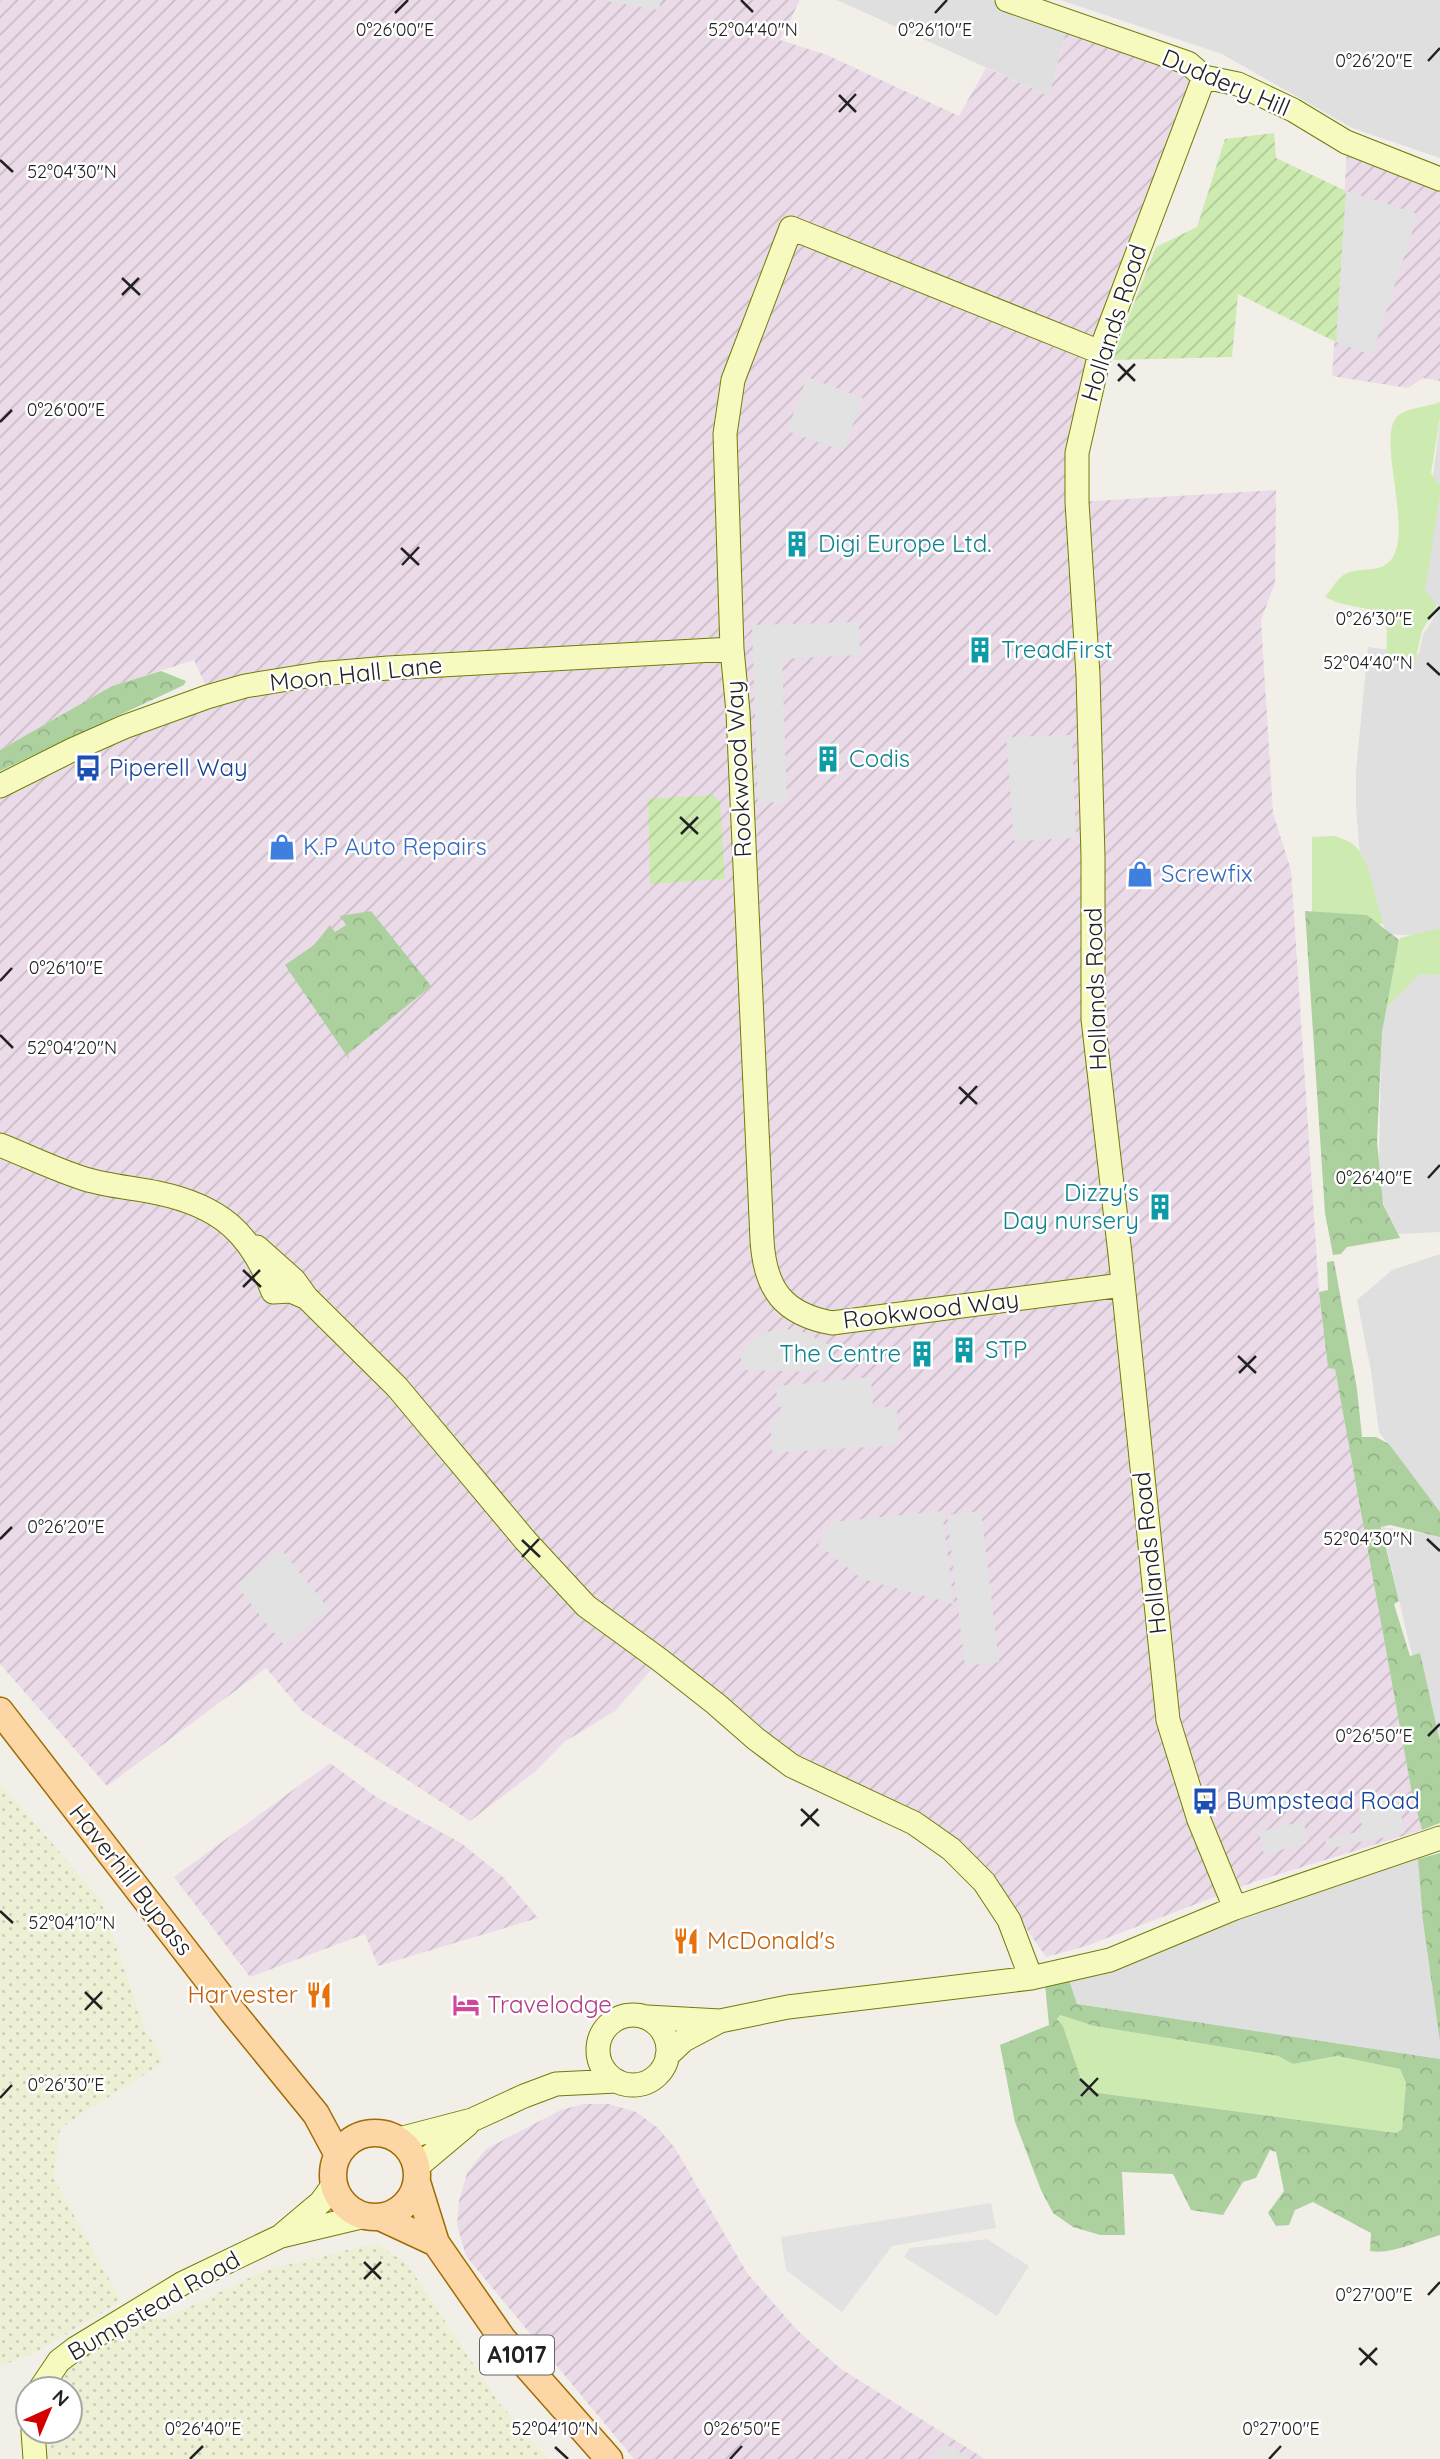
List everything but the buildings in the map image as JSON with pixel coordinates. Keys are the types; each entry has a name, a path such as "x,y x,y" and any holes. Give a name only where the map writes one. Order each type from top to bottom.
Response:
{"main road":[{"name":"Haverhill Bypass","path":"0,1712 232,2011 316,2114 347,2146"},
{"path":"372,2217 394,2213 406,2204 412,2196 417,2174 412,2153 399,2139 385,2133 370,2132 347,2146 333,2169 339,2197 349,2208 436,2243"},
{"name":"A1017","path":"417,2174 436,2243 502,2338 609,2459"}],"street":[{"name":"Duddery Hill","path":"1007,0 1188,63 1204,77 1238,84 1293,110 1346,142 1440,179"},
{"name":"Hollands Road","path":"1204,77 1100,352 1077,453 1077,502 1088,675 1093,857 1093,1020 1168,1720 1199,1820 1235,1908"},
{"name":"Rookwood Way","path":"1100,352 791,228 733,380 725,433 732,649 739,738 764,1266 771,1285 781,1298 798,1312 832,1323 1122,1285"},
{"name":"Moon Hall Lane","path":"0,786 124,727 245,686 318,674 388,668 732,649"},
{"path":"0,1145 85,1179 162,1194 212,1210 243,1237 264,1267 273,1292 291,1291 307,1298 397,1387 525,1540 586,1606 660,1660 792,1766 895,1814 951,1849 984,1882 1009,1920 1031,1978"},
{"path":"399,2139 472,2120 556,2084 579,2066 611,2021 623,2015 720,2021 788,2007 1031,1978 1110,1960 1235,1908 1440,1838"},
{"path":"598,2041 597,2053 607,2075 628,2085 650,2081 664,2066 667,2056 665,2035 658,2024 647,2017"},
{"path":"667,2056 684,2040 720,2021"},
{"path":"556,2084 617,2081"},
{"path":"417,2174 472,2120"},
{"name":"Bumpstead Road","path":"281,2236 321,2202 334,2183"},
{"name":"Bumpstead Road","path":"50,2375 60,2361 76,2348 183,2283 281,2236 372,2217"}],"shaded area":[{"path":"0,0 800,0 780,40 827,55 959,116 986,68 1049,96 1066,32 1204,77 1100,352 1078,502 1276,490 1275,583 1261,620 1273,813 1291,870 1319,1292 1328,1367 1335,1369 1412,1794 1422,1830 1254,1882 1086,1946 1046,1957 992,1879 792,1766 660,1660 615,1711 564,1742 536,1771 470,1821 302,1711 266,1668 107,1786 0,1664 0,786 207,697 204,682 194,660 112,686 0,750"},
{"path":"601,0 661,0 659,10"},
{"path":"837,0 993,0 1066,32 1049,96"},
{"path":"1060,0 1440,0 1440,158 1352,128 1222,54"},
{"path":"1347,152 1440,188 1440,381 1423,378 1408,388 1332,376"},
{"path":"1346,191 1418,214 1372,355 1336,342"},
{"path":"807,377 863,398 843,451 787,431"},
{"path":"1440,420 1440,607 1400,572 1425,542"},
{"path":"1440,608 1440,937 1388,934 1362,885 1356,806 1356,771 1368,647 1419,654 1423,635"},
{"path":"859,622 860,655 782,659 787,802 758,803 752,625"},
{"path":"1072,735 1076,838 1014,841 1006,737"},
{"path":"1420,971 1440,973 1440,1232 1398,1234 1381,1198 1379,1157 1382,1009"},
{"path":"1440,1254 1440,1512 1379,1432 1371,1371 1357,1300 1392,1270"},
{"path":"799,1330 831,1346 828,1353 832,1364 814,1372 741,1370 741,1353 753,1340 766,1332"},
{"path":"871,1377 873,1408 897,1406 899,1445 772,1453 770,1419 782,1417 781,1407 776,1407 777,1386"},
{"path":"942,1511 954,1604 862,1579 818,1544 833,1522"},
{"path":"981,1511 999,1662 965,1666 947,1515"},
{"path":"1382,1527 1440,1536 1440,1742 1410,1647"},
{"path":"281,1549 329,1609 284,1645 236,1585"},
{"path":"330,1763 378,1798 461,1843 504,1878 538,1918 378,1966 365,1934 250,1977 174,1877"},
{"path":"1397,1797 1405,1833 1327,1849 1325,1839 1363,1831 1358,1805"},
{"path":"1304,1821 1307,1843 1264,1854 1259,1832"},
{"path":"1418,1859 1440,2059 1077,2004 1068,1977 1311,1890"},
{"path":"583,2104 609,2104 636,2112 658,2128 675,2148 747,2273 797,2330 841,2369 985,2459 634,2459 466,2256 457,2225 459,2201 467,2173 486,2149 561,2110"},
{"path":"991,2203 996,2228 892,2246 842,2312 786,2270 781,2237"},
{"path":"987,2239 1029,2266 997,2316 904,2257 910,2248"},
{"path":"943,2442 971,2459 933,2459"}],"green space":[{"path":"1274,133 1276,158 1346,191 1336,342 1238,294 1232,357 1112,360 1156,247 1197,227 1225,139"},
{"path":"1440,402 1431,473 1440,486 1440,494 1425,591 1437,605 1422,631 1414,665 1386,660 1387,631 1382,612 1338,603 1325,597 1342,576 1384,566 1394,555 1399,522 1391,458 1390,439 1393,425 1403,412"},
{"path":"161,671 186,681 184,685 0,771 0,750 112,686"},
{"path":"713,795 720,802 725,879 650,884 648,799"},
{"path":"1335,836 1350,842 1363,857 1384,923 1376,925 1312,915 1312,837"},
{"path":"371,911 431,986 348,1054 349,1059 285,965 314,945 330,925 335,932 346,925 340,916"},
{"path":"1305,911 1367,915 1399,940 1382,1032 1377,1141 1383,1204 1400,1238 1347,1247 1341,1254 1333,1255 1325,1213"},
{"path":"1440,928 1440,975 1420,974 1384,1010 1400,938"},
{"path":"1334,1261 1357,1389 1362,1437 1376,1437 1389,1444 1440,1512 1440,1537 1390,1525 1381,1527 1399,1601 1394,1604 1410,1656 1420,1653 1440,1742 1440,1823 1422,1830 1412,1794 1335,1369 1328,1368 1319,1292 1328,1290 1327,1262"},
{"path":"0,1783 101,1900 144,2027 164,2062 60,2128 54,2179 121,2301 35,2353 0,2366"},
{"path":"1440,1853 1440,2042 1423,1921 1418,1859"},
{"path":"1068,1977 1077,2004 1440,2059 1440,2235 1396,2249 1370,2251 1371,2233 1313,2202 1295,2210 1289,2225 1276,2226 1268,2213 1284,2191 1276,2152 1270,2150 1256,2178 1243,2182 1223,2215 1191,2210 1173,2174 1122,2172 1125,2235 1100,2235 1073,2227 1053,2213 1041,2190 1015,2122 1000,2045 1049,2025 1045,1984","holes":["1060,2015 1094,2026 1278,2056 1293,2064 1337,2056 1400,2069 1406,2083 1402,2129 1396,2133 1091,2092 1082,2082 1063,2026 1057,2019"]},
{"path":"1060,2015 1094,2026 1278,2056 1293,2064 1337,2056 1400,2069 1406,2083 1402,2129 1396,2133 1091,2092 1082,2082 1063,2026 1057,2019"},
{"path":"376,2243 408,2265 499,2403 549,2459 41,2459 40,2445 84,2445 84,2375 58,2375 64,2366 142,2318 166,2318 266,2270"}],"place":[{"name":"Digi Europe Ltd.","path":"797,544"},
{"name":"TreadFirst","path":"980,650"},
{"name":"Codis","path":"828,759"},
{"name":"Piperell Way","path":"88,768"},
{"name":"K.P Auto Repairs","path":"282,847"},
{"name":"Screwfix","path":"1140,874"},
{"name":"Dizzy's Day nursery","path":"1160,1207"},
{"name":"STP","path":"964,1350"},
{"name":"The Centre","path":"922,1354"},
{"name":"Bumpstead Road","path":"1205,1801"},
{"name":"McDonald's","path":"686,1941"},
{"name":"Harvester","path":"319,1995"},
{"name":"Travelodge","path":"466,2005"}]}
